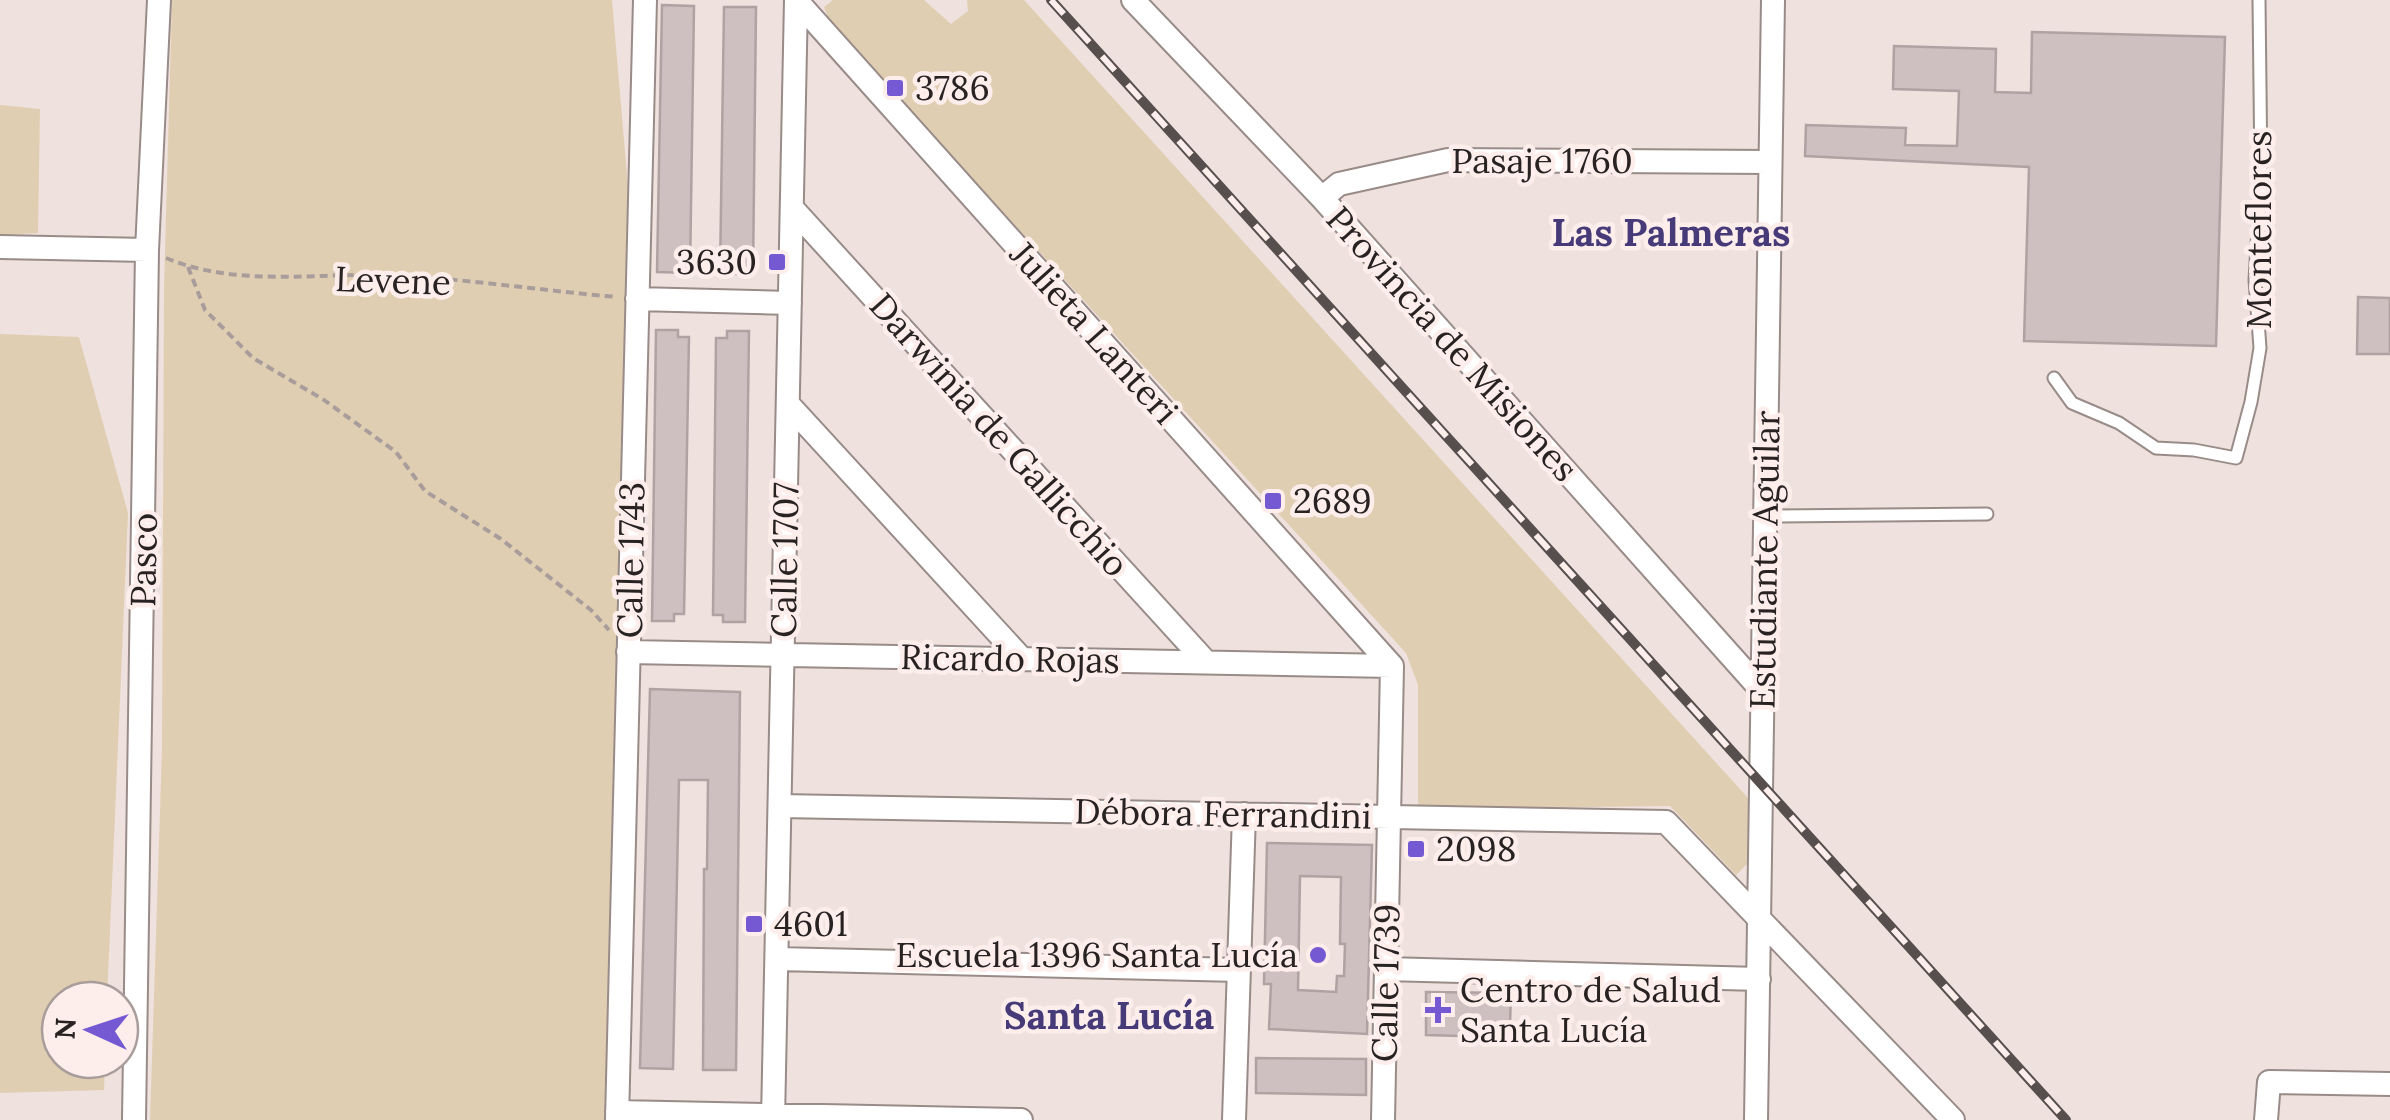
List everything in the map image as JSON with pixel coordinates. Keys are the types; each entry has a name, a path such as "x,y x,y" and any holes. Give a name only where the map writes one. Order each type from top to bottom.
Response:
{"street":[{"name":"Pasco","path":"134,1120 147,250 159,0"},
{"name":"Calle 1743","path":"617,1116 645,0"},
{"name":"Calle 1707","path":"773,1118 796,0"},
{"name":"Julieta Lanteri","path":"796,0 1392,666"},
{"name":"Provincia de Misiones","path":"1133,0 1322,198 1764,693"},
{"name":"Estudiante Aguilar","path":"1756,1120 1772,0"},
{"name":"Pasaje 1760","path":"1322,198 1339,184 1448,160 1770,162"},
{"name":"Darwinia de Gallicchio","path":"792,208 1206,662"},
{"path":"0,247 147,250"},
{"path":"637,299 790,303"},
{"path":"788,404 1022,659"},
{"name":"Ricardo Rojas","path":"628,652 1392,666"},
{"name":"Calle 1739","path":"1383,1120 1392,666"},
{"name":"Débora Ferrandini","path":"780,806 1666,822 1760,917"},
{"path":"1234,1120 1244,814"},
{"path":"1760,917 1953,1120"},
{"path":"776,959 1239,970"},
{"path":"1386,969 1759,979"},
{"path":"2266,1120 2268,1082 2390,1084"},
{"path":"617,1116 1022,1120"}],"lane":[{"name":"Monteflores","path":"2054,378 2072,403 2119,423 2156,448 2236,458 2252,402 2260,348 2255,280 2260,175 2259,0"},
{"path":"1766,516 1987,514"}],"path":[{"name":"Levene","path":"147,250 188,267 287,279 408,276 637,299"},
{"path":"188,267 205,310 253,358 324,400 396,452 425,491 500,540 591,610 628,652"}],"shaded area":[{"path":"172,0 612,0 628,187 607,1120 150,1120 162,749 164,288"},
{"path":"833,0 924,0 951,24 968,11 967,0 1024,0 1749,799 1748,863 1736,875 1670,806 1418,809 1418,685 1406,653 830,23 824,7"},
{"path":"0,105 40,109 38,233 0,235"},
{"path":"0,334 79,337 128,513 108,980 40,980 40,1080 104,1080 104,1090 0,1093"}],"building":[{"path":"662,5 694,6 690,273 657,272"},
{"path":"724,7 756,7 753,274 720,274"},
{"path":"2032,32 2225,37 2216,346 2024,341 2029,167 1805,156 1806,125 1906,128 1905,145 1957,146 1959,91 1893,89 1894,46 1996,49 1995,92 2031,93"},
{"path":"2358,297 2390,298 2390,354 2357,354"},
{"path":"656,330 678,330 678,337 689,337 684,614 674,614 674,621 652,621"},
{"path":"727,331 749,331 745,622 723,622 723,615 713,615 716,338 727,338"},
{"path":"650,689 740,692 736,1070 703,1070 708,780 679,780 673,1069 640,1068"},
{"path":"1267,843 1372,845 1367,1034 1269,1029 1271,984 1264,984","holes":["1300,876 1341,877 1340,944 1345,944 1344,976 1337,976 1336,992 1298,990"]},
{"path":"1426,992 1511,993 1510,1025 1460,1025 1460,1036 1426,1035"},
{"path":"1256,1058 1366,1059 1366,1095 1256,1093"}],"railway":[{"path":"1051,0 2066,1120"}],"place":[{"name":"3786","path":"895,88"},
{"name":"3630","path":"777,262"},
{"name":"2689","path":"1273,501"},
{"name":"2098","path":"1416,849"},
{"name":"4601","path":"754,924"},
{"name":"Escuela 1396 Santa Lucía","path":"1318,955"},
{"name":"Centro de Salud Santa Lucía","path":"1438,1010"}],"district":[{"name":"Las Palmeras","path":"1671,233"},
{"name":"Santa Lucía","path":"1109,1016"}]}
